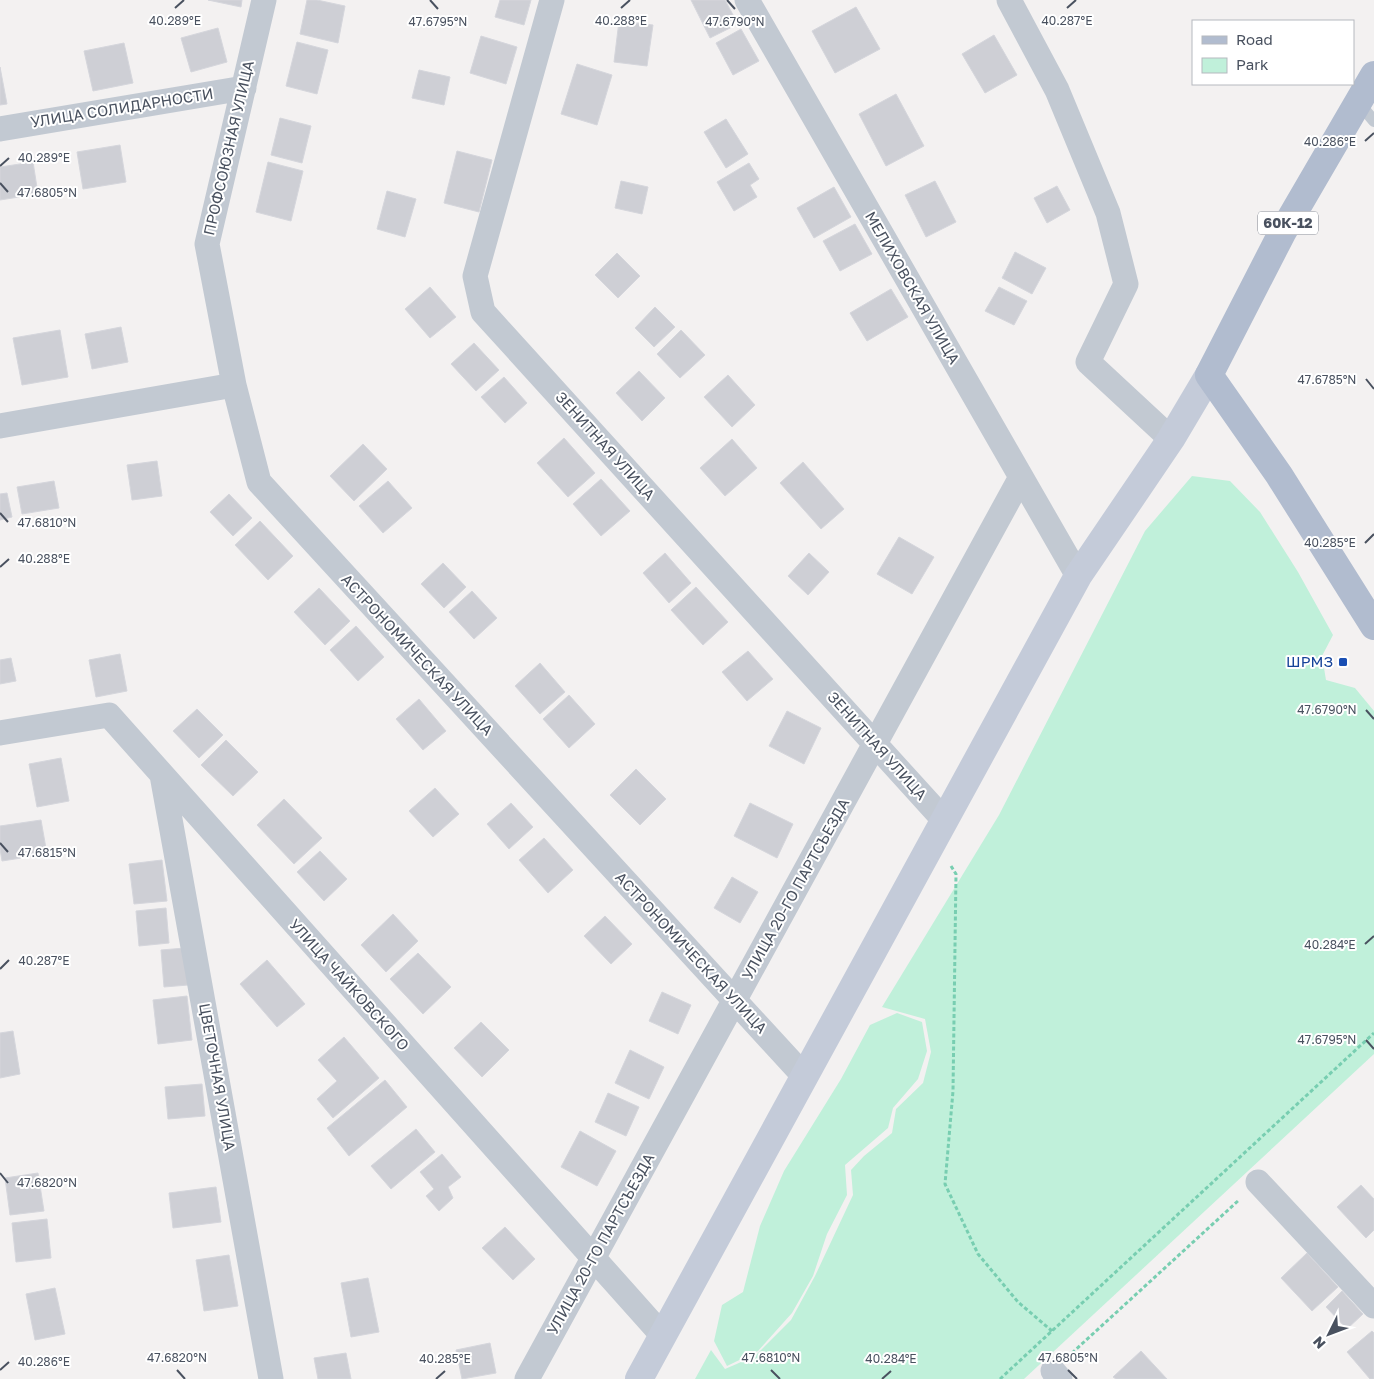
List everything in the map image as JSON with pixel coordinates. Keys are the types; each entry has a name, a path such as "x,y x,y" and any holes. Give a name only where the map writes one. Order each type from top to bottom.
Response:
{"main road":[{"name":"60К-12","path":"1209,375 1282,233 1366,112 1374,75"},
{"path":"639,1379 1078,576 1171,439 1209,375 1279,475 1374,626"}],"street":[{"name":"ПРОФСОЮЗНАЯ УЛИЦА","path":"234,385 207,244 264,0"},
{"name":"ЗЕНИТНАЯ УЛИЦА","path":"552,0 476,276 483,312 875,744 939,830"},
{"name":"МЕЛИХОВСКАЯ УЛИЦА","path":"747,0 1078,576"},
{"path":"1009,0 1057,90 1072,125 1108,213 1126,284 1088,362 1171,439"},
{"name":"УЛИЦА СОЛИДАРНОСТИ","path":"0,129 244,88"},
{"path":"0,426 234,385"},
{"name":"АСТРОНОМИЧЕСКАЯ УЛИЦА","path":"234,385 259,482 804,1076"},
{"name":"УЛИЦА 20-ГО ПАРТСЪЕЗДА","path":"527,1379 1021,477"},
{"name":"УЛИЦА ЧАЙКОВСКОГО","path":"0,733 109,715 663,1336"},
{"name":"ЦВЕТОЧНАЯ УЛИЦА","path":"162,775 271,1379"},
{"path":"1258,1182 1374,1306"}],"path":[{"path":"939,830 956,874 953,1091 945,1184 978,1254 1018,1302 1052,1332"},
{"path":"1000,1379 1374,1033"},
{"path":"1057,1375 1258,1182"}],"green space":[{"path":"1192,476 1230,481 1260,512 1298,572 1333,635 1322,656 1326,680 1355,688 1374,711 1374,1054 1024,1379 695,1379 711,1350 725,1369 755,1356 791,1320 815,1276 853,1195 851,1170 864,1156 892,1133 896,1109 923,1083 931,1052 925,1019 882,1007 999,815 1145,531"},
{"path":"897,1013 922,1022 927,1051 918,1079 893,1108 888,1128 845,1165 847,1195 827,1234 813,1276 792,1313 758,1351 727,1366 714,1341 722,1305 743,1292 760,1226 784,1171 841,1079 870,1025"}],"building":[{"path":"208,0 242,0 241,7"},
{"path":"307,0 317,0 345,6 338,43 300,34"},
{"path":"500,0 531,0 524,25 495,17"},
{"path":"691,0 725,0 738,24 710,38"},
{"path":"856,7 880,49 835,73 812,31"},
{"path":"619,21 653,25 647,66 614,62"},
{"path":"218,28 227,62 191,72 181,38"},
{"path":"741,29 759,61 733,75 716,43"},
{"path":"994,35 1017,75 985,93 962,54"},
{"path":"481,36 517,47 506,84 470,73"},
{"path":"297,42 328,50 317,94 286,86"},
{"path":"124,43 133,83 93,91 84,51"},
{"path":"577,64 612,75 597,125 561,114"},
{"path":"0,67 7,104 0,105"},
{"path":"419,70 450,77 444,105 412,98"},
{"path":"896,94 924,146 886,166 859,114"},
{"path":"280,118 311,126 302,163 271,155"},
{"path":"726,119 748,154 726,168 704,132"},
{"path":"120,145 126,182 83,189 77,152"},
{"path":"457,151 492,160 479,212 444,203"},
{"path":"33,162 38,194 0,200 0,167"},
{"path":"268,162 303,171 291,221 256,212"},
{"path":"749,163 759,179 750,185 757,197 734,211 717,182"},
{"path":"621,181 648,187 642,214 615,208"},
{"path":"935,181 956,222 926,237 905,195"},
{"path":"1057,186 1070,210 1047,223 1034,198"},
{"path":"834,187 851,217 814,238 797,208"},
{"path":"387,191 416,199 405,237 377,229"},
{"path":"855,224 872,254 840,271 823,241"},
{"path":"1015,252 1046,268 1032,294 1002,278"},
{"path":"617,253 640,276 618,298 595,275"},
{"path":"430,287 456,317 430,338 405,309"},
{"path":"999,287 1027,301 1014,325 985,311"},
{"path":"891,289 908,317 867,341 850,313"},
{"path":"655,307 675,327 654,347 635,328"},
{"path":"121,327 128,362 92,369 85,334"},
{"path":"60,330 68,377 22,385 13,338"},
{"path":"681,330 705,355 680,378 657,354"},
{"path":"474,343 499,370 476,391 451,364"},
{"path":"639,371 665,398 642,421 616,393"},
{"path":"728,375 755,405 732,427 704,397"},
{"path":"504,377 527,403 505,423 481,397"},
{"path":"564,438 595,473 568,497 537,463"},
{"path":"732,439 757,468 725,496 700,468"},
{"path":"363,444 387,469 354,501 330,476"},
{"path":"157,461 162,496 132,500 127,465"},
{"path":"803,462 844,509 821,529 780,483"},
{"path":"601,479 630,511 601,536 573,504"},
{"path":"54,481 59,508 22,514 17,487"},
{"path":"388,481 412,508 383,533 359,506"},
{"path":"7,493 12,517 0,520 0,494"},
{"path":"229,494 252,518 233,536 210,512"},
{"path":"260,521 293,556 268,580 235,545"},
{"path":"899,537 934,557 912,594 877,574"},
{"path":"665,553 691,583 669,603 643,573"},
{"path":"809,553 829,572 808,595 788,576"},
{"path":"443,563 466,587 444,608 421,584"},
{"path":"696,587 728,622 703,645 671,610"},
{"path":"319,588 350,621 325,645 294,612"},
{"path":"472,591 497,618 474,639 449,612"},
{"path":"356,626 384,657 358,681 330,650"},
{"path":"748,651 773,679 747,701 722,672"},
{"path":"120,654 127,691 96,697 89,660"},
{"path":"11,658 16,681 0,684 0,660"},
{"path":"540,663 565,692 540,714 515,686"},
{"path":"569,695 595,724 569,748 543,719"},
{"path":"419,699 446,731 423,750 396,719"},
{"path":"197,709 223,735 199,758 173,731"},
{"path":"787,711 821,728 804,764 769,746"},
{"path":"226,740 258,772 233,796 201,765"},
{"path":"61,758 69,801 37,807 29,764"},
{"path":"636,769 666,799 640,825 610,795"},
{"path":"435,788 459,814 433,837 409,811"},
{"path":"284,799 322,838 294,864 257,825"},
{"path":"511,803 533,827 509,849 487,824"},
{"path":"750,803 793,824 777,858 734,836"},
{"path":"41,820 47,854 2,861 0,826"},
{"path":"544,838 573,870 548,893 519,860"},
{"path":"320,851 347,879 324,901 297,872"},
{"path":"162,860 167,901 134,904 129,864"},
{"path":"732,877 758,892 740,923 714,908"},
{"path":"166,908 169,943 139,946 136,911"},
{"path":"393,914 418,941 386,972 361,945"},
{"path":"605,916 632,944 611,964 584,936"},
{"path":"185,948 188,985 164,987 161,950"},
{"path":"418,953 451,987 423,1014 390,979"},
{"path":"267,960 305,1004 277,1027 240,984"},
{"path":"662,992 691,1005 678,1034 649,1021"},
{"path":"187,996 192,1040 158,1044 153,1000"},
{"path":"481,1022 509,1050 482,1077 454,1048"},
{"path":"13,1031 20,1074 0,1078 0,1033"},
{"path":"344,1037 379,1078 333,1118 317,1099 337,1081 318,1060"},
{"path":"630,1050 664,1067 649,1099 615,1083"},
{"path":"385,1080 407,1107 349,1156 327,1128"},
{"path":"202,1084 205,1116 168,1119 165,1087"},
{"path":"608,1093 639,1107 626,1136 595,1122"},
{"path":"416,1129 435,1152 391,1189 371,1166"},
{"path":"580,1131 616,1151 597,1186 561,1167"},
{"path":"442,1154 461,1177 448,1187 453,1198 439,1211 426,1196 434,1189 420,1172"},
{"path":"38,1173 44,1211 10,1215 5,1178"},
{"path":"1361,1185 1374,1199 1374,1230 1366,1238 1337,1207"},
{"path":"216,1187 221,1222 173,1228 169,1193"},
{"path":"47,1219 51,1258 16,1262 12,1223"},
{"path":"505,1227 535,1259 513,1280 482,1248"},
{"path":"1307,1253 1338,1287 1312,1311 1281,1278"},
{"path":"229,1255 238,1306 204,1311 196,1260"},
{"path":"368,1278 379,1332 351,1337 341,1283"},
{"path":"55,1288 65,1334 35,1340 26,1294"},
{"path":"1342,1291 1363,1314 1347,1329 1326,1307"},
{"path":"1372,1331 1374,1333 1374,1379 1370,1379 1347,1352"},
{"path":"490,1343 496,1373 462,1379 456,1350"},
{"path":"1141,1351 1167,1379 1116,1379 1113,1377"},
{"path":"346,1353 351,1379 318,1379 314,1358"}],"place":[{"name":"ШРМЗ","path":"1343,662"}]}
